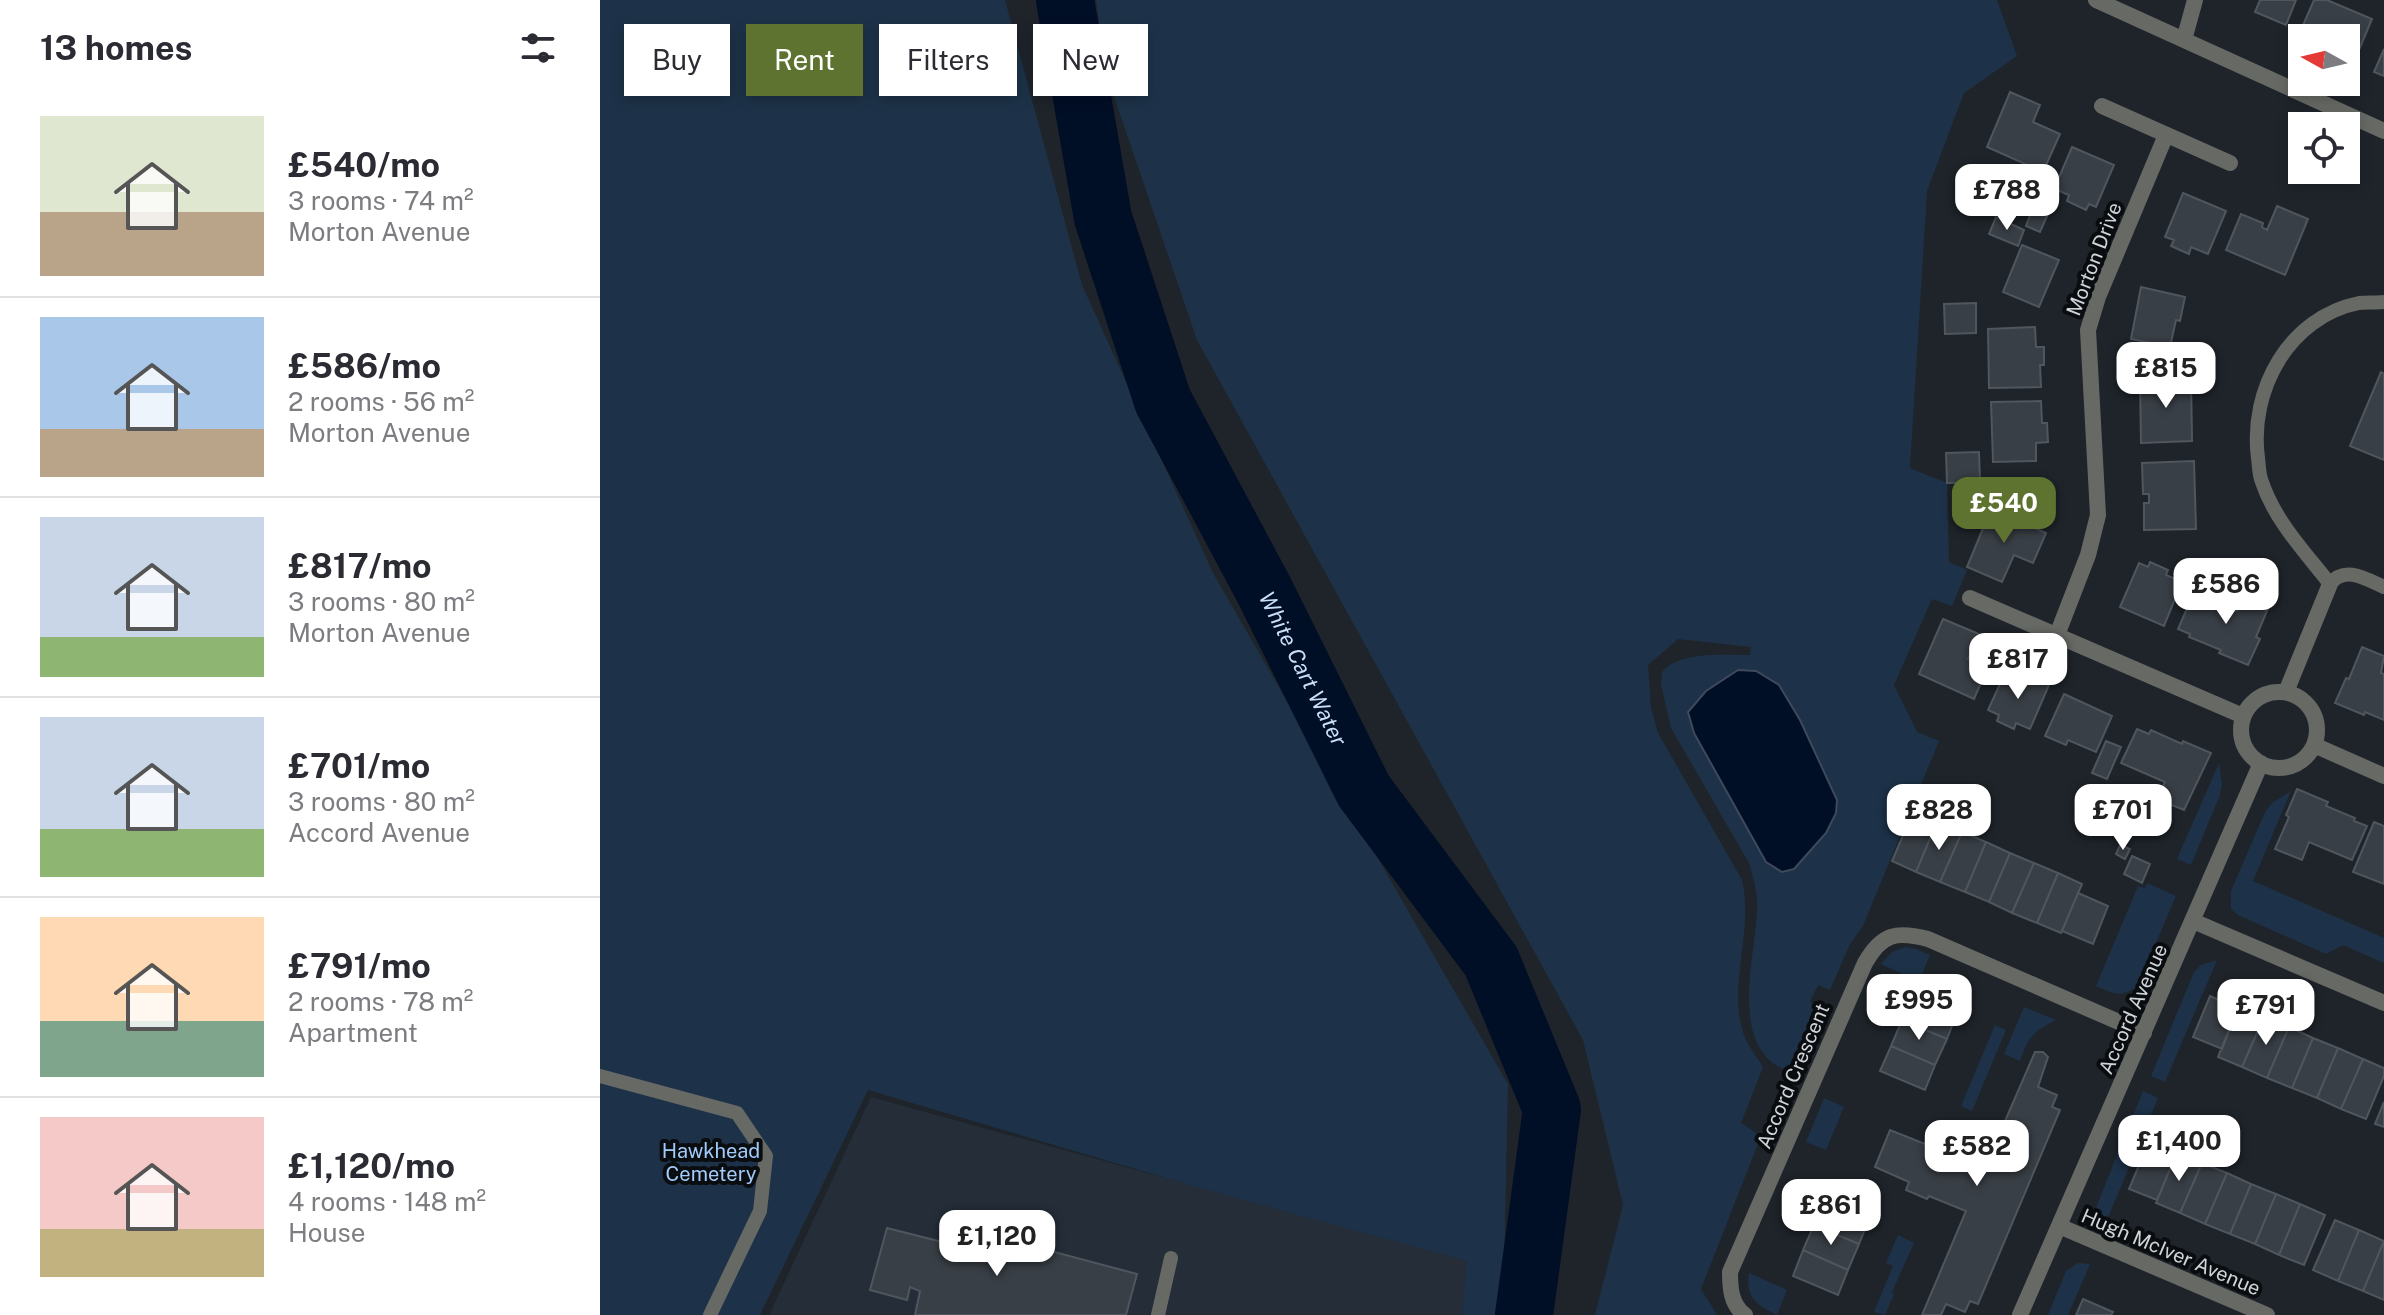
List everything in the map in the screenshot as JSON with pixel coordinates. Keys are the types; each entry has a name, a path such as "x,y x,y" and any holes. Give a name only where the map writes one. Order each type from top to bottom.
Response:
{"street":[{"path":"2096,0 2384,131"},
{"path":"2184,40 2195,0"},
{"path":"2102,106 2230,163"},
{"name":"Morton Drive","path":"2057,635 2088,555 2098,515 2088,330 2098,297 2166,135"},
{"path":"2286,692 2330,584"},
{"path":"1970,598 2243,716"},
{"path":"2275,691 2286,692 2309,706 2317,731 2314,745 2297,763 2285,768 2261,763 2252,757 2241,738 2243,716 2255,699 2275,691"},
{"path":"2314,745 2384,776"},
{"name":"Accord Avenue","path":"2020,1315 2261,763"},
{"path":"2193,921 2384,1003"},
{"name":"Accord Crescent","path":"1745,1315 1739,1311 1731,1294 1730,1272 1866,959 1877,944 1891,935 1910,934 1928,939 2144,1033"},
{"name":"Hugh McIver Avenue","path":"2059,1226 2267,1315"}],"lane":[{"path":"2384,302 2360,303 2328,314 2303,331 2280,356 2265,387 2256,418 2261,480 2276,514 2330,584 2343,574 2355,575 2384,587"},
{"path":"600,1076 737,1113 766,1156 760,1211 710,1315"},
{"path":"1158,1315 1171,1258"}],"shaded area":[{"path":"1738,670 1756,671 1779,685 1800,720 1837,800 1836,813 1826,833 1794,869 1782,872 1766,862 1694,733 1688,712 1706,691"},
{"path":"871,1097 1468,1261 1462,1315 769,1315"}],"green space":[{"name":"Hawkhead Cemetery","path":"600,0 1005,0 1011,24 879,24 879,96 1017,96 1017,44 1082,285 1213,573 1508,1084 1503,1315 1462,1315 1467,1261 1200,1188 868,1090 760,1315 600,1315"},
{"path":"1096,0 1997,0 2017,56 1964,93 1927,191 1910,468 1947,483 1949,562 1967,570 1952,606 1932,599 1894,685 1917,732 1939,741 1863,926 1850,944 1830,990 1818,985 1810,1002 1822,1008 1794,1074 1777,1066 1763,1053 1754,1036 1749,995 1757,906 1749,863 1671,728 1661,684 1662,672 1679,660 1715,655 1750,655 1751,647 1678,639 1648,665 1651,708 1658,733 1742,880 1745,918 1739,978 1740,1017 1746,1039 1763,1067 1741,1123 1761,1136 1701,1289 1717,1315 1595,1315 1623,1205 1583,1040 1197,340 1114,96 1148,96 1148,24 1099,24","holes":["1779,685 1800,720 1837,800 1826,833 1793,869"]},
{"path":"2219,763 2220,795 2191,865 2177,859"},
{"path":"2291,791 2253,881 2384,938 2384,963 2343,945 2326,954 2238,915 2231,909 2231,891 2265,812 2272,803"},
{"path":"2147,883 2176,896 2137,987 2121,994 2112,993 2096,986 2138,886 2145,888"},
{"path":"1905,947 1930,955 1919,982 1881,964 1892,952"},
{"path":"2217,960 2165,1082 2151,1076 2194,972 2201,965"},
{"path":"2024,1007 2056,1020 2033,1036 2020,1061 2004,1054"},
{"path":"1995,1025 2006,1030 1972,1111 1961,1106"},
{"path":"2143,1091 2158,1098 2107,1220 2096,1210 2097,1205"},
{"path":"1824,1098 1844,1107 1826,1150 1806,1142"},
{"path":"1836,1178 1846,1193 1871,1207 1866,1218 1827,1201"},
{"path":"1898,1235 1914,1243 1885,1315 1874,1312 1893,1266 1886,1263"},
{"path":"2078,1263 2090,1264 2068,1315 2048,1315 2066,1271"},
{"path":"1749,1273 1787,1290 1777,1315 1754,1299 1749,1288"}],"building":[{"path":"2260,0 2296,0 2286,25 2255,12"},
{"path":"2314,0 2327,0 2372,19 2360,48 2360,24 2304,24"},
{"path":"2384,49 2384,76 2374,72"},
{"path":"2010,92 2040,105 2033,122 2060,134 2043,172 1987,147"},
{"path":"2072,147 2114,165 2096,207 2089,204 2086,210 2067,201 2069,195 2054,189"},
{"path":"2183,193 2226,211 2208,254 2191,247 2189,254 2171,246 2174,240 2165,237"},
{"path":"2277,206 2308,219 2285,275 2226,250 2241,214 2263,223 2262,227 2267,230"},
{"path":"2033,208 2048,214 2040,232 2026,226"},
{"path":"1996,217 2024,230 2018,246 1989,234"},
{"path":"2022,245 2059,260 2039,307 2003,292"},
{"path":"2141,287 2185,297 2170,347 2131,339"},
{"path":"1976,303 1976,333 1945,334 1944,304"},
{"path":"2035,327 2036,347 2044,347 2044,365 2040,365 2041,387 1989,388 1988,329"},
{"path":"2174,345 2206,349 2203,366 2171,361"},
{"path":"2381,372 2384,374 2384,460 2350,446"},
{"path":"2191,376 2192,441 2141,443 2140,378"},
{"path":"2041,401 2042,423 2047,423 2048,442 2036,443 2036,461 1993,462 1991,402"},
{"path":"1979,452 1980,482 1947,483 1946,453"},
{"path":"2194,461 2196,529 2144,530 2144,503 2149,503 2149,494 2143,494 2142,463"},
{"path":"1991,509 2046,533 2033,563 2014,555 2002,582 1967,567"},
{"path":"2150,562 2168,570 2166,575 2182,582 2164,626 2120,607 2139,563 2148,567"},
{"path":"2193,595 2237,611 2244,596 2269,606 2256,637 2260,639 2248,665 2219,653 2221,650 2178,629"},
{"path":"1943,619 1979,634 1968,659 1988,667 1974,699 1919,674"},
{"path":"2362,647 2384,656 2381,673 2384,674 2384,720 2335,703"},
{"path":"2005,673 2026,682 2029,676 2049,685 2030,729 2016,723 2014,729 1997,721 1999,715 1988,710"},
{"path":"2064,694 2112,716 2096,752 2068,740 2066,745 2045,736"},
{"path":"2137,729 2149,734 2151,730 2211,753 2184,810 2157,799 2165,782 2121,763"},
{"path":"2106,741 2121,747 2107,779 2092,773"},
{"path":"2297,789 2328,802 2326,806 2367,826 2352,860 2309,842 2302,860 2275,849"},
{"path":"1913,812 1937,822 1916,872 1892,861"},
{"path":"1937,822 1962,832 1940,882 1916,872"},
{"path":"2374,822 2384,826 2384,884 2353,872"},
{"path":"1962,832 1986,842 1965,892 1940,882"},
{"path":"1986,842 2010,853 1989,902 1965,892"},
{"path":"2120,845 2130,849 2125,859 2116,854"},
{"path":"2010,853 2034,863 2012,913 1989,902"},
{"path":"2132,856 2150,864 2142,883 2124,874"},
{"path":"2034,863 2058,873 2037,923 2012,913"},
{"path":"2058,873 2082,884 2061,933 2037,923"},
{"path":"2078,893 2108,906 2093,944 2062,931"},
{"path":"1913,994 1957,1013 1947,1039 1902,1020"},
{"path":"2210,996 2238,1008 2222,1049 2193,1037"},
{"path":"2239,1006 2264,1017 2242,1067 2218,1057"},
{"path":"2264,1017 2289,1027 2267,1078 2242,1067"},
{"path":"1902,1020 1947,1039 1935,1065 1891,1046"},
{"path":"2289,1027 2313,1038 2292,1088 2267,1078"},
{"path":"2313,1038 2338,1048 2317,1098 2292,1088"},
{"path":"1891,1046 1935,1065 1925,1090 1880,1071"},
{"path":"2338,1048 2363,1059 2341,1109 2317,1098"},
{"path":"2035,1052 2043,1052 2048,1057 2038,1087 2057,1095 2052,1107 2060,1110 1978,1304 1970,1301 1965,1312 1946,1304 1941,1315 1922,1315 1966,1211 1906,1190 1909,1182 1875,1167 1890,1130 1925,1144 1928,1137 1950,1146 1949,1150 1986,1165"},
{"path":"2363,1059 2384,1068 2384,1076 2366,1119 2341,1109"},
{"path":"2384,1102 2384,1127 2375,1124"},
{"path":"2145,1151 2173,1162 2157,1200 2129,1189"},
{"path":"2177,1152 2202,1163 2180,1213 2156,1203"},
{"path":"2202,1163 2227,1173 2205,1224 2180,1213"},
{"path":"2227,1173 2251,1184 2230,1234 2205,1224"},
{"path":"2251,1184 2276,1194 2255,1244 2230,1234"},
{"path":"2276,1194 2300,1204 2279,1255 2255,1244"},
{"path":"1825,1200 1869,1219 1859,1244 1814,1225"},
{"path":"2300,1204 2325,1215 2304,1265 2279,1255"},
{"path":"2335,1220 2359,1230 2338,1281 2313,1270"},
{"path":"1814,1225 1859,1244 1848,1270 1803,1250"},
{"path":"887,1228 966,1248 972,1230 1137,1274 1126,1315 915,1315 920,1291 910,1287 907,1300 870,1290"},
{"path":"2359,1230 2384,1241 2363,1291 2338,1281"},
{"path":"2384,1241 2384,1300 2363,1291"},
{"path":"1803,1250 1848,1270 1838,1295 1793,1276"},
{"path":"2083,1299 2113,1312 2111,1315 2076,1315"}],"waterway":[{"name":"White Cart Water","path":"1065,0 1103,218 1163,401 1264,590 1364,791 1491,961 1552,1109 1524,1315"}]}
